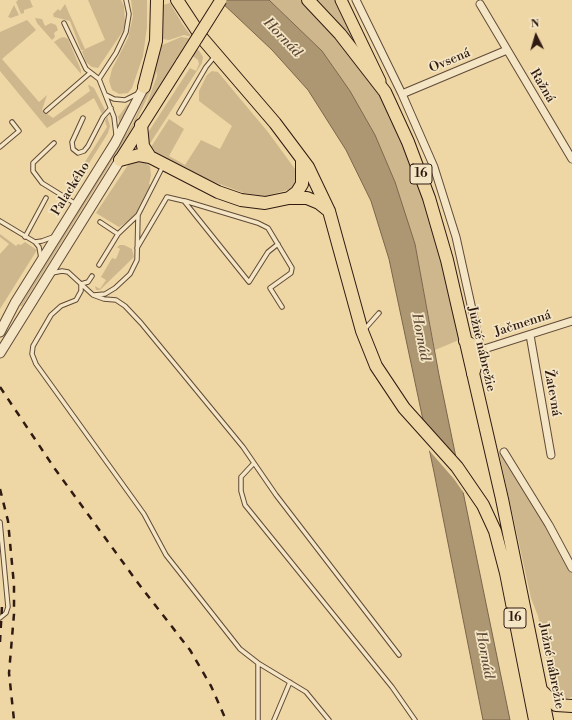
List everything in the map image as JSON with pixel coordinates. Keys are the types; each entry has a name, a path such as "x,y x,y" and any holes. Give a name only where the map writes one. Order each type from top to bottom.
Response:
{"highway":[{"path":"308,0 340,34 385,92"},
{"name":"16","path":"178,1 189,20 216,55 265,110 302,158 316,181 329,211 362,331"},
{"path":"144,87 156,41 157,4"},
{"name":"Južné nábrežie","path":"385,92 408,142 429,198 447,260 472,376 502,498 547,720"},
{"path":"141,125 141,140 150,158"},
{"path":"120,160 139,155 150,158 218,192 241,200 265,203 289,198 312,200 329,211"},
{"path":"289,198 297,192 302,184 302,158"},
{"name":"Južné nábrežie","path":"362,331 376,366 393,392 404,408 465,477 477,494 489,517 495,531 506,573 535,720"},
{"path":"465,342 482,350 478,356 472,376"},
{"path":"542,691 552,703 570,706"},
{"path":"554,720 560,712 570,706"}],"main road":[{"path":"120,160 221,0"},
{"name":"Južné nábrežie","path":"341,0 385,92"}],"street":[{"name":"Južné nábrežie","path":"356,0 422,138 445,201 458,243 482,350"},
{"name":"Ražná","path":"480,4 572,159"},
{"name":"Ovsená","path":"402,94 507,50"},
{"name":"Palackého","path":"0,332 15,303 115,143 144,87"},
{"name":"Palackého","path":"0,353 120,160"},
{"name":"Palackého","path":"0,321 15,303"},
{"name":"Jačmenná","path":"482,350 530,336 572,321"},
{"name":"Žatevná","path":"530,336 551,455"},
{"path":"504,452 549,525 572,568"}],"lane":[{"path":"99,79 116,53 126,32 129,14 126,0"},
{"path":"64,23 84,65 90,73 99,79 106,94 116,128 115,143"},
{"path":"179,113 206,67 216,55"},
{"path":"46,111 90,73"},
{"path":"106,94 114,99 125,100 132,97 144,87"},
{"path":"83,118 72,142 73,149 78,153 84,151 88,146 103,117 111,108"},
{"path":"0,147 19,131 12,122"},
{"path":"54,143 33,163 33,171 42,183 77,205"},
{"path":"99,264 118,234 138,215 163,165"},
{"path":"137,248 167,197 258,223 268,228 292,268 291,273 270,288 282,307"},
{"path":"26,237 46,198"},
{"path":"184,201 249,282 268,252 278,244"},
{"path":"93,296 105,294 115,288 130,274 136,260 138,215"},
{"path":"0,221 35,242 40,250 41,262"},
{"path":"100,222 118,234"},
{"path":"35,242 58,235"},
{"path":"48,275 66,271 93,296 116,300 131,312 238,440 276,495 399,655"},
{"path":"81,284 88,282 92,276"},
{"path":"81,284 81,291 76,300 61,306 51,315 33,346 32,354 36,364 144,514 166,555 240,649 258,663 306,692 329,720"},
{"path":"362,331 379,313"},
{"path":"254,463 241,477 241,491 245,505 387,681 415,720"},
{"path":"0,522 8,607 6,613 0,618"},
{"path":"258,663 258,720"},
{"path":"274,720 290,682"}],"shaded area":[{"path":"18,0 30,0 33,7 24,10 24,13 21,14 16,2"},
{"path":"88,0 121,0 124,6 125,23 123,31 98,68 92,67 86,62 82,51 85,50 81,50 70,21 54,17 53,14 58,9 60,11 65,4 85,49 105,40"},
{"path":"131,0 147,0 147,27 143,56 132,88 128,93 119,94 112,90 109,81 112,69 128,38 133,16"},
{"path":"269,0 303,0 327,24 376,89 389,113 418,180 438,246 459,340 435,350 415,244 395,182 375,135 350,91 322,51"},
{"path":"314,0 336,0 359,50"},
{"path":"170,3 192,37 184,35 169,40 162,39 163,5"},
{"path":"14,5 19,15 11,18 8,17"},
{"path":"35,18 42,19 45,26 51,23 56,25 58,30 54,33 55,37 52,40 37,23"},
{"path":"27,20 36,30 2,59 39,102 47,95 42,110 53,118 90,91 89,85 94,88 105,110 102,114 94,98 47,128 0,71 0,32"},
{"path":"64,37 68,39 81,70 81,74 54,42"},
{"path":"181,37 188,38 200,52 203,57 202,63 149,145 147,135 149,131 190,68 196,71 199,64 198,60 183,49 143,114 157,76 157,71 150,92 134,125 22,306 20,306 133,123 151,83 160,46"},
{"path":"212,71 218,72 268,132 295,169 297,182 291,189 266,196 244,193 214,182 153,151 151,147 169,119 184,129 169,156 185,165 201,140 220,149 232,126 199,101 199,91 207,75"},
{"path":"131,104 120,125 118,117 127,105"},
{"path":"107,116 110,126 108,133 86,168 83,165 107,127 105,121"},
{"path":"135,160 145,162 150,166 151,175 149,184 153,186 138,215 119,227 96,213 128,165"},
{"path":"0,234 16,246 25,242 37,250 0,309 0,254 9,244 0,237"},
{"path":"124,245 132,249 134,257 100,290 96,290 95,286 100,289 106,280 101,277 112,258 116,259 120,249 117,247"},
{"path":"504,452 572,568 572,697 562,700 557,701 551,686 538,616 531,598 499,453"}],"water":[{"name":"Hornád","path":"219,0 269,0 322,51 350,91 375,135 395,182 415,244 439,375 510,720 483,720 434,472 389,259 371,201 346,150 308,90 272,50"}],"pier":[{"path":"420,417 460,461 468,499 454,479 427,448"}],"railway":[{"path":"0,387 55,469 138,583 190,650 211,686 226,720"},
{"path":"0,489 8,521 14,585 14,614 9,673 14,720"},
{"path":"0,642 2,606"}]}
